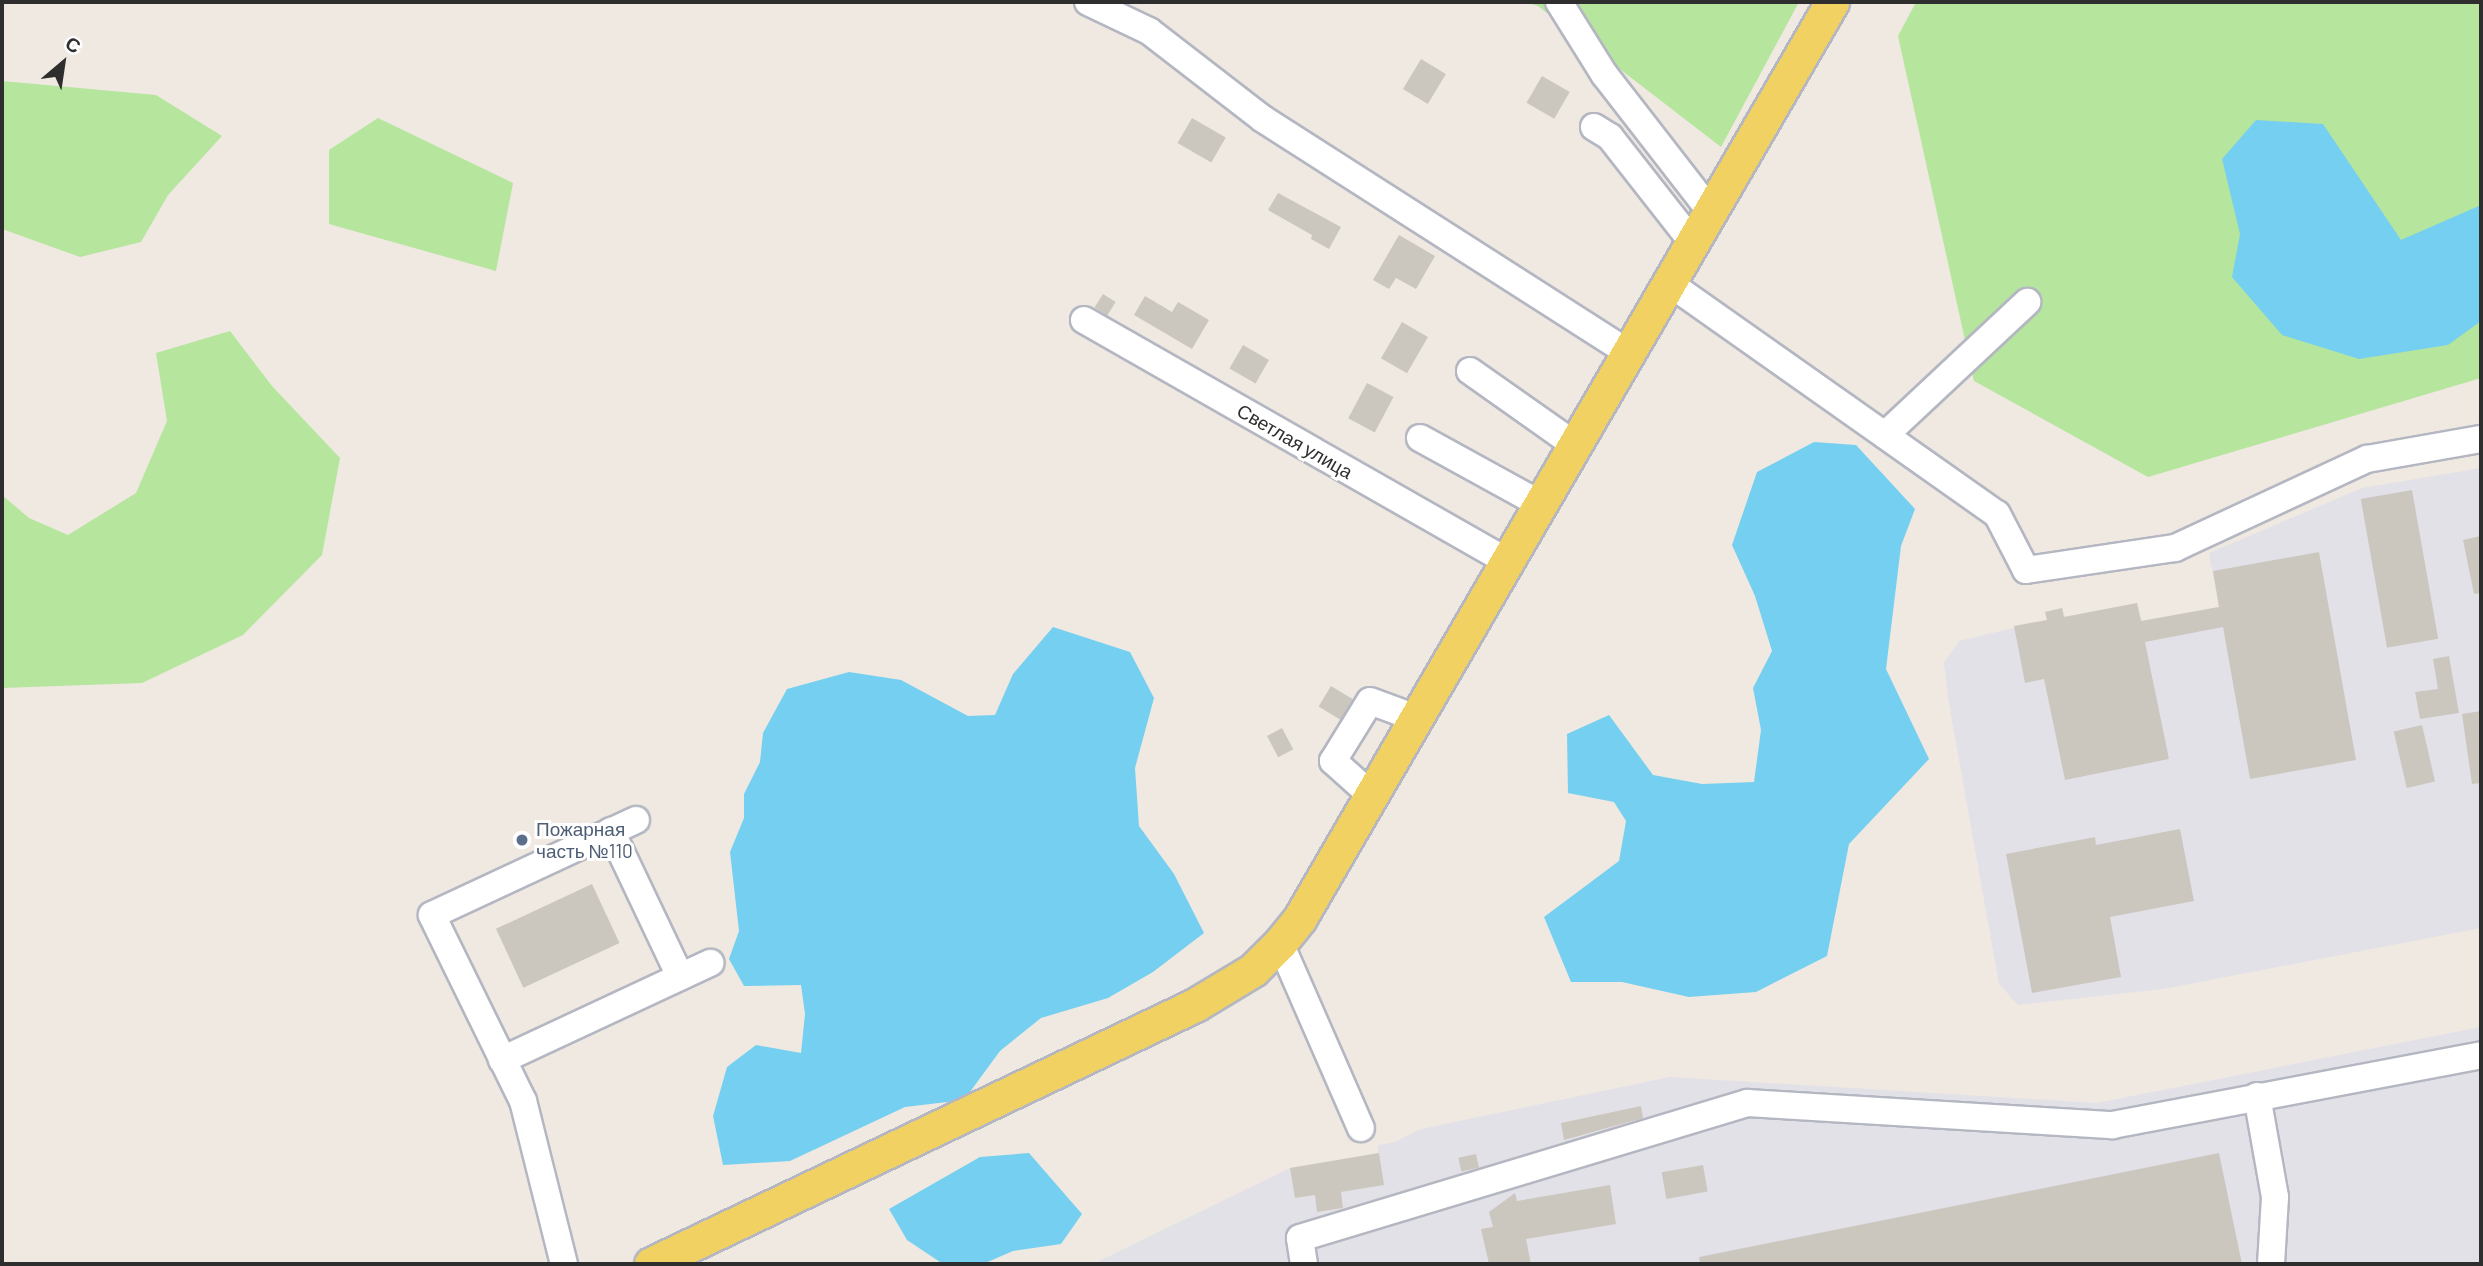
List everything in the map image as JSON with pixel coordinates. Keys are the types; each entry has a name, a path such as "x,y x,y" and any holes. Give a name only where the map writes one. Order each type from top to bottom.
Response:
{"main road":[{"path":"651,1264 1195,1005 1253,970 1280,943 1300,918 1832,2"}],"lane":[{"path":"1088,2 1149,31 1263,119 1629,353"},
{"path":"1559,2 1604,74 1711,212"},
{"path":"1594,127 1610,137 1693,243"},
{"path":"1669,283 1997,514 2026,570 2175,548 2367,459 2481,439"},
{"path":"1885,435 2028,302"},
{"name":"Светлая улица","path":"1084,320 1506,561"},
{"path":"1470,371 1575,445"},
{"path":"1420,438 1540,504"},
{"path":"1371,795 1333,761 1370,701 1416,718"},
{"path":"564,1264 523,1101 432,915 636,820"},
{"path":"611,831 680,976"},
{"path":"1280,943 1361,1128"},
{"path":"502,1060 710,962"},
{"path":"1298,1262 1300,1238 1748,1103 2112,1125 2481,1055"},
{"path":"2257,1096 2275,1197 2271,1264"}],"shaded area":[{"path":"2481,468 2481,928 2163,989 2018,1005 1999,984 1948,698 1944,663 1959,641 2047,620 2045,612 2062,608 2065,617 2137,603 2142,621 2219,607 2209,553 2362,488"},
{"path":"2481,1027 2481,1264 1093,1264 1290,1168 1378,1153 1378,1145 1395,1142 1421,1129 1670,1077 2097,1103"}],"green space":[{"path":"1525,2 1799,2 1721,147 1538,6"},
{"path":"1916,2 2481,2 2481,378 2148,477 1974,381 1898,36"},
{"path":"2,81 156,95 222,136 168,195 141,242 80,257 2,229"},
{"path":"378,118 513,183 496,271 329,224 329,150"},
{"path":"230,331 272,386 340,458 322,555 243,635 142,683 2,688 2,495 29,518 68,535 136,493 167,421 156,353"}],"water":[{"path":"2256,120 2323,124 2401,240 2481,205 2481,321 2448,345 2359,359 2282,335 2232,277 2240,234 2222,159"},
{"path":"1814,442 1856,445 1915,509 1901,546 1886,669 1929,759 1849,844 1827,956 1756,992 1689,997 1622,982 1571,982 1544,917 1619,861 1626,821 1614,802 1568,793 1567,734 1609,715 1653,775 1702,784 1754,782 1761,730 1753,688 1772,651 1755,596 1732,545 1757,472"},
{"path":"1053,627 1130,652 1154,698 1135,768 1139,826 1174,874 1204,933 1153,972 1108,998 1041,1018 1000,1051 964,1100 905,1107 790,1161 723,1165 713,1116 727,1067 756,1045 801,1053 805,1014 801,985 744,986 729,959 739,931 730,852 744,818 744,794 760,762 763,733 787,689 849,672 901,680 968,716 995,715 1013,674"},
{"path":"1029,1153 1082,1214 1061,1244 1013,1251 983,1264 943,1264 907,1240 889,1209 980,1157"}],"building":[{"path":"1421,59 1446,74 1428,104 1403,89"},
{"path":"1542,76 1570,92 1554,119 1526,103"},
{"path":"1192,118 1226,138 1211,163 1178,143"},
{"path":"1278,193 1341,227 1329,249 1311,239 1312,235 1268,210"},
{"path":"1399,235 1435,256 1416,289 1396,278 1389,289 1373,280"},
{"path":"1103,294 1116,302 1107,316 1095,308"},
{"path":"1145,296 1172,312 1178,302 1209,320 1192,349 1134,315"},
{"path":"1402,322 1428,337 1407,373 1381,358"},
{"path":"1243,345 1269,360 1255,383 1230,368"},
{"path":"1367,383 1393,397 1375,432 1348,418"},
{"path":"2412,490 2438,639 2387,648 2361,499"},
{"path":"2481,536 2481,593 2474,594 2463,540"},
{"path":"2319,552 2356,760 2250,779 2223,627 2145,642 2169,759 2065,780 2044,679 2025,683 2014,626 2047,620 2045,612 2062,608 2064,617 2137,603 2141,621 2219,607 2213,571"},
{"path":"2449,656 2459,713 2420,719 2415,692 2438,689 2433,659"},
{"path":"1331,686 1353,699 1341,720 1319,707"},
{"path":"2481,711 2481,783 2472,784 2462,714"},
{"path":"2422,725 2435,782 2407,788 2394,732"},
{"path":"1282,728 1293,749 1278,757 1267,736"},
{"path":"2180,829 2194,901 2110,917 2121,977 2032,993 2006,854 2095,837 2096,845"},
{"path":"592,884 619,943 523,988 496,929"},
{"path":"1641,1106 1643,1118 1564,1140 1561,1123"},
{"path":"1379,1153 1384,1185 1341,1192 1343,1208 1317,1212 1315,1195 1295,1198 1290,1168"},
{"path":"2219,1153 2242,1264 1700,1264 1699,1257"},
{"path":"1476,1154 1479,1168 1461,1171 1458,1158"},
{"path":"1703,1165 1708,1192 1666,1199 1662,1172"},
{"path":"1610,1185 1616,1224 1526,1239 1531,1264 1489,1264 1481,1229 1493,1227 1489,1212 1515,1193 1517,1201"}],"place":[{"name":"Пожарная часть №110","path":"522,840"}]}
